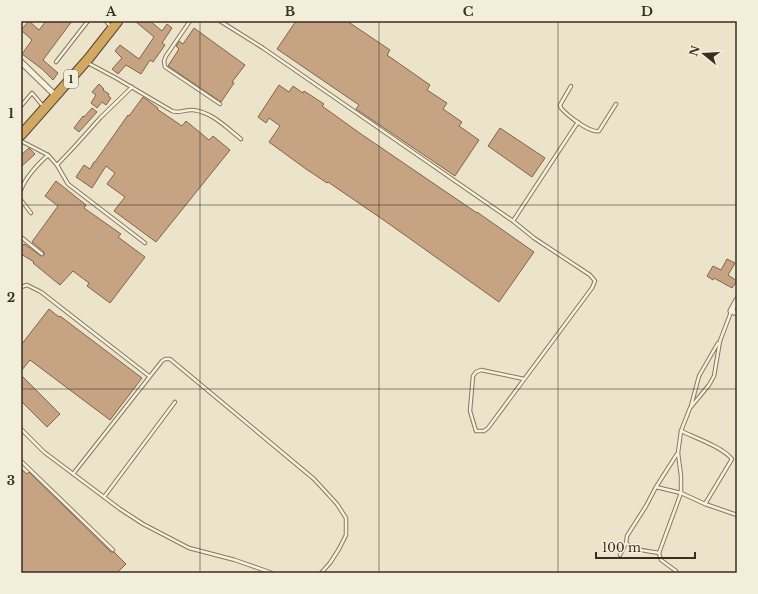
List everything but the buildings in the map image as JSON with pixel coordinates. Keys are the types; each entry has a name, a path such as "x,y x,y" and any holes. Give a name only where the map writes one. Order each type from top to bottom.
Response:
{"highway":[{"name":"1","path":"21,135 86,62 112,23"}],"street":[{"path":"21,62 56,96"},
{"path":"737,300 731,312 737,313"}],"lane":[{"path":"56,62 88,21"},
{"path":"190,21 166,56 164,61 165,67 220,104"},
{"path":"220,21 269,52 513,221 534,238 590,275 595,281 592,288 488,428 484,431 476,431 470,411 473,376 476,372 482,370 524,379"},
{"path":"86,62 132,87 172,112 176,113 189,109 204,112 216,119 241,139"},
{"path":"571,86 560,105 565,112 578,122 593,130 599,130 616,104"},
{"path":"57,165 100,117 132,87"},
{"path":"21,106 32,93 45,108"},
{"path":"513,221 578,122"},
{"path":"21,141 48,155 57,165 68,184 145,243"},
{"path":"21,190 23,183 30,173 48,155"},
{"path":"21,200 31,213"},
{"path":"21,237 42,254"},
{"path":"21,288 27,284 41,292 149,376"},
{"path":"690,408 709,386 714,376 720,341 731,312"},
{"path":"676,570 661,560 659,553 681,493 681,476 678,453 682,430 699,376 707,360 720,341"},
{"path":"73,474 149,376 162,361 165,359 170,359 314,479 338,504 346,518 346,535 336,554 321,573"},
{"path":"104,497 175,402"},
{"path":"21,429 44,452 143,524 189,548 235,560 272,573"},
{"path":"682,430 718,449 730,456 732,459 706,504"},
{"path":"620,555 627,536 678,453"},
{"path":"21,461 113,550"},
{"path":"656,487 681,493 737,515"},
{"path":"626,542 629,546 659,553"}]}
